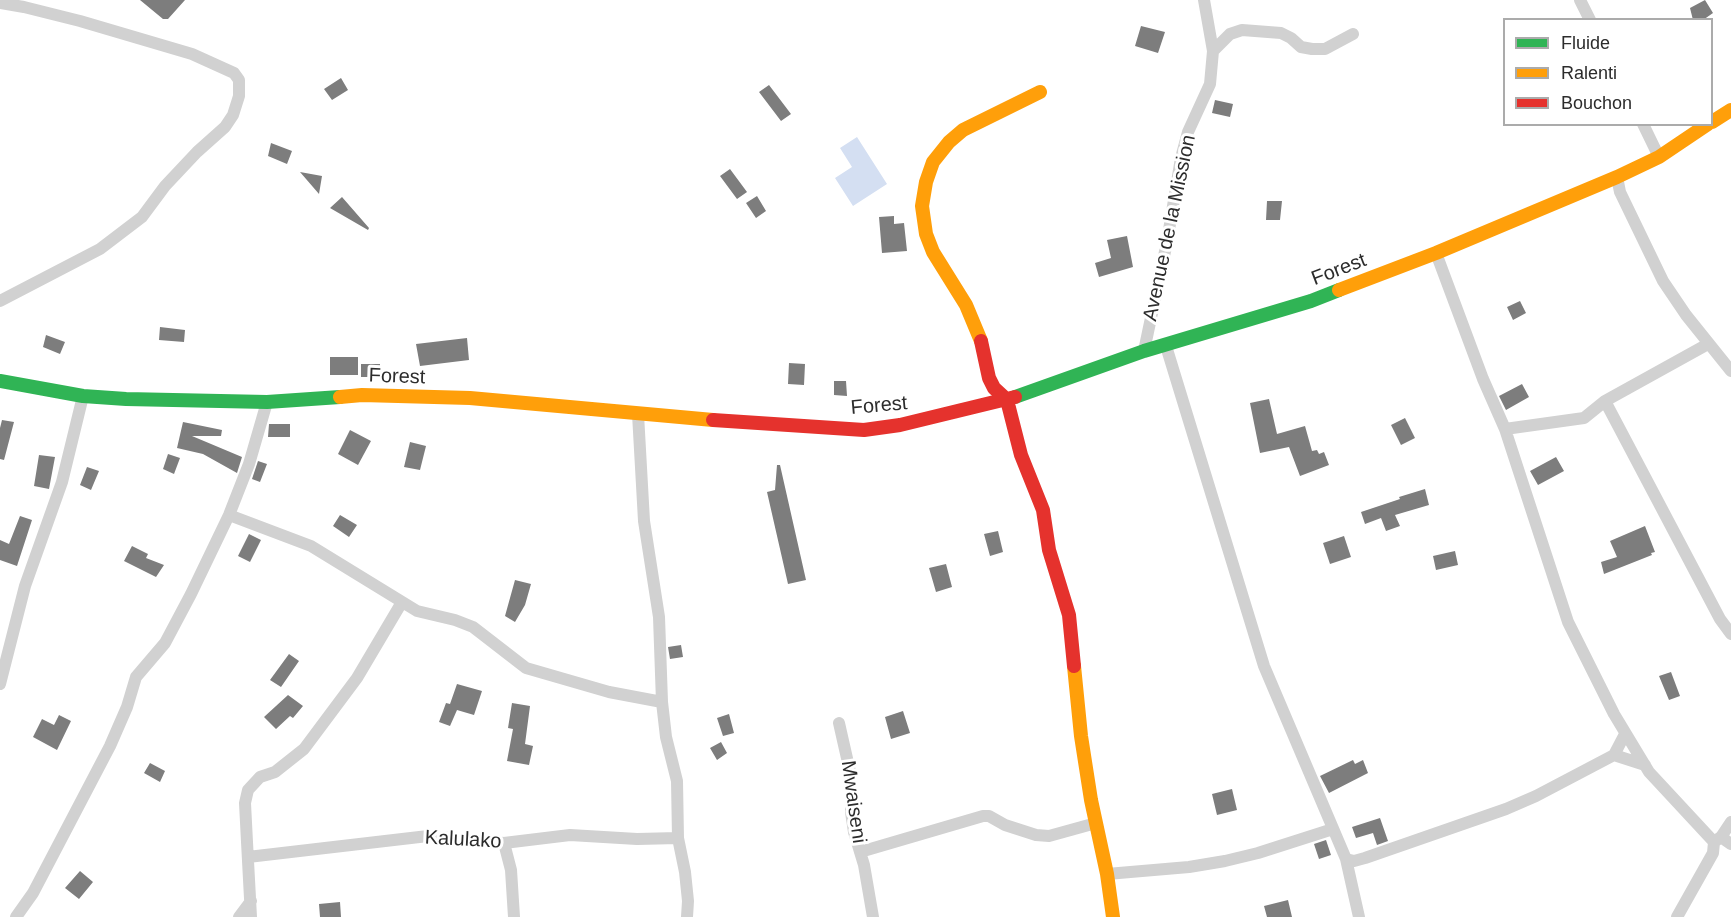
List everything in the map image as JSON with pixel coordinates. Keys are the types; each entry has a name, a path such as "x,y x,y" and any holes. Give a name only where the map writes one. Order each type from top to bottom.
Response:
{"street":[{"name":"Avenue de la Mission","path":"1144,351 1167,242 1181,158 1188,132 1210,84 1213,51 1204,0"},
{"path":"1580,0 1589,18"},
{"path":"0,3 71,19 192,54 234,73 239,80 239,96 233,115 225,127 197,152 165,186 142,217 100,249 0,301"},
{"path":"1213,51 1230,34 1242,30 1281,33 1301,47 1312,49 1325,49 1353,34"},
{"path":"1040,92 963,130 949,142 933,162 926,182 922,206 926,234 933,252 966,305 981,340 989,378 994,388 1007,400 1021,455 1043,510 1049,550 1069,615 1081,736 1113,917"},
{"name":"Forest","path":"1713,121 1731,110"},
{"path":"1644,126 1659,157"},
{"name":"Forest","path":"0,381 83,396 267,402 336,396 470,399 864,430 933,419 1007,400 1144,351 1311,301 1617,177 1659,157 1706,126"},
{"path":"1617,177 1620,192 1663,281 1708,344 1731,371"},
{"path":"1436,252 1483,379 1505,429 1564,612 1596,682 1645,765 1656,779 1722,841"},
{"path":"1505,429 1584,418 1605,401 1708,344"},
{"path":"1166,346 1264,666 1346,860 1359,917"},
{"path":"0,684 25,586 62,483 83,396"},
{"path":"1605,401 1720,619 1731,634"},
{"path":"16,917 33,893 110,746 127,707 136,677 165,643 229,515 249,464 267,402"},
{"path":"638,414 644,521 653,568 660,627 662,702 666,737 676,781 678,838 685,872 687,917"},
{"path":"229,515 311,546 425,614 455,620 473,627 526,668 539,674 609,692 662,702"},
{"path":"251,917 245,803 248,790 260,777 275,772 304,749 357,678 402,602"},
{"name":"Mwaiseni","path":"839,723 851,776 851,812 854,832 864,865 873,917"},
{"path":"1346,860 1354,861 1365,858 1536,796 1614,755 1626,734"},
{"path":"1614,755 1645,765"},
{"path":"860,852 983,816 989,816 1005,825 1036,835 1049,836 1096,823"},
{"path":"1677,917 1731,822"},
{"path":"1107,874 1189,867 1225,861 1333,829"},
{"name":"Kalulako","path":"248,857 429,836 504,843 570,835 637,839 678,838"},
{"path":"504,843 511,870 514,917"},
{"path":"239,917 251,901"}],"water":[{"path":"857,137 887,184 853,206 835,178 852,167 840,148"}],"building":[{"path":"140,0 185,0 168,19 163,19"},
{"path":"1705,0 1713,13 1706,18 1692,18 1690,8"},
{"path":"1141,26 1165,32 1158,53 1135,46"},
{"path":"341,78 348,90 332,100 324,89"},
{"path":"769,85 791,114 781,121 759,92"},
{"path":"1215,100 1233,104 1230,117 1212,113"},
{"path":"271,143 292,151 287,164 268,156"},
{"path":"730,169 747,192 737,199 720,176"},
{"path":"300,172 322,176 319,194"},
{"path":"757,196 766,211 756,218 746,203"},
{"path":"342,197 369,228 368,230 330,208"},
{"path":"1267,201 1282,201 1280,220 1266,220"},
{"path":"894,216 894,224 904,223 907,251 882,253 879,217"},
{"path":"1127,236 1133,267 1099,277 1095,263 1111,258 1107,240"},
{"path":"1520,301 1526,313 1513,320 1507,307"},
{"path":"160,327 185,330 184,342 159,340"},
{"path":"46,335 65,342 60,354 43,347"},
{"path":"467,338 469,360 420,366 416,344"},
{"path":"330,357 358,357 358,375 330,375"},
{"path":"789,363 805,364 804,385 788,384"},
{"path":"361,364 380,364 380,377 361,377"},
{"path":"834,381 846,381 847,396 834,395"},
{"path":"1522,384 1529,397 1506,410 1499,396"},
{"path":"1269,399 1277,434 1305,426 1312,451 1317,450 1319,454 1324,452 1329,465 1300,476 1289,447 1260,453 1250,403"},
{"path":"1405,418 1415,438 1401,445 1391,425"},
{"path":"2,420 14,422 4,460 0,459"},
{"path":"183,422 222,430 221,436 192,436 242,457 237,473 203,454 177,448"},
{"path":"269,424 290,424 290,437 268,437"},
{"path":"350,430 371,441 358,465 338,454"},
{"path":"410,442 426,446 420,470 404,467"},
{"path":"168,454 180,458 174,474 163,469"},
{"path":"39,455 55,457 49,489 34,486"},
{"path":"1556,457 1564,471 1538,485 1530,471"},
{"path":"258,461 267,464 260,482 252,479"},
{"path":"777,465 780,465 806,580 788,584 767,492 775,490"},
{"path":"87,467 99,471 91,490 80,485"},
{"path":"1425,489 1429,505 1395,515 1400,526 1386,531 1381,518 1365,524 1361,512"},
{"path":"340,515 357,525 349,537 333,526"},
{"path":"20,516 32,520 17,566 0,560 0,540 9,544"},
{"path":"1645,526 1655,552 1604,574 1601,562 1617,557 1610,541"},
{"path":"998,531 1003,552 990,556 984,534"},
{"path":"249,534 261,540 250,562 238,556"},
{"path":"1344,536 1351,557 1330,564 1323,543"},
{"path":"132,546 148,554 146,558 164,565 156,577 124,561"},
{"path":"1455,551 1458,565 1436,570 1433,556"},
{"path":"946,564 952,587 936,592 929,568"},
{"path":"515,580 531,584 525,605 515,622 505,616"},
{"path":"681,645 683,657 670,659 668,647"},
{"path":"289,654 299,661 281,687 270,680"},
{"path":"1671,672 1680,696 1669,700 1659,676"},
{"path":"457,684 482,691 474,715 457,710 450,726 439,722 446,703 450,704"},
{"path":"288,695 303,706 293,718 290,716 276,729 264,717"},
{"path":"512,703 530,706 525,744 533,746 529,765 507,761 513,729 508,728"},
{"path":"903,711 910,733 891,739 885,717"},
{"path":"729,714 734,733 723,736 717,718"},
{"path":"59,715 71,721 57,750 33,737 42,719 54,725"},
{"path":"721,742 727,753 717,760 710,748"},
{"path":"1353,760 1355,764 1363,760 1368,773 1329,793 1320,776"},
{"path":"150,763 165,771 160,782 144,773"},
{"path":"1232,789 1237,810 1217,815 1212,794"},
{"path":"1380,818 1388,841 1377,845 1373,833 1356,838 1352,827"},
{"path":"1326,840 1331,855 1319,859 1314,844"},
{"path":"80,871 93,882 79,899 65,888"},
{"path":"1288,900 1292,917 1267,917 1264,906"},
{"path":"340,902 341,917 320,917 319,904"}],"traffic: fast":[{"path":"1015,397 1144,351 1311,301 1339,290"},
{"path":"0,381 83,396 126,399 267,402 340,397"}],"traffic: slow":[{"path":"981,341 966,305 933,252 926,234 922,206 926,182 933,162 949,142 963,130 1040,92"},
{"path":"1713,121 1731,110"},
{"path":"1339,290 1436,253 1617,177 1659,157 1705,126"},
{"path":"340,397 362,395 470,398 713,420"},
{"path":"1074,666 1081,736 1113,917"}],"traffic: jam":[{"path":"981,341 989,378 994,388 1007,400 1021,455 1043,510 1049,550 1069,615 1074,666"},
{"path":"713,420 864,430 900,425 1015,397"}]}
